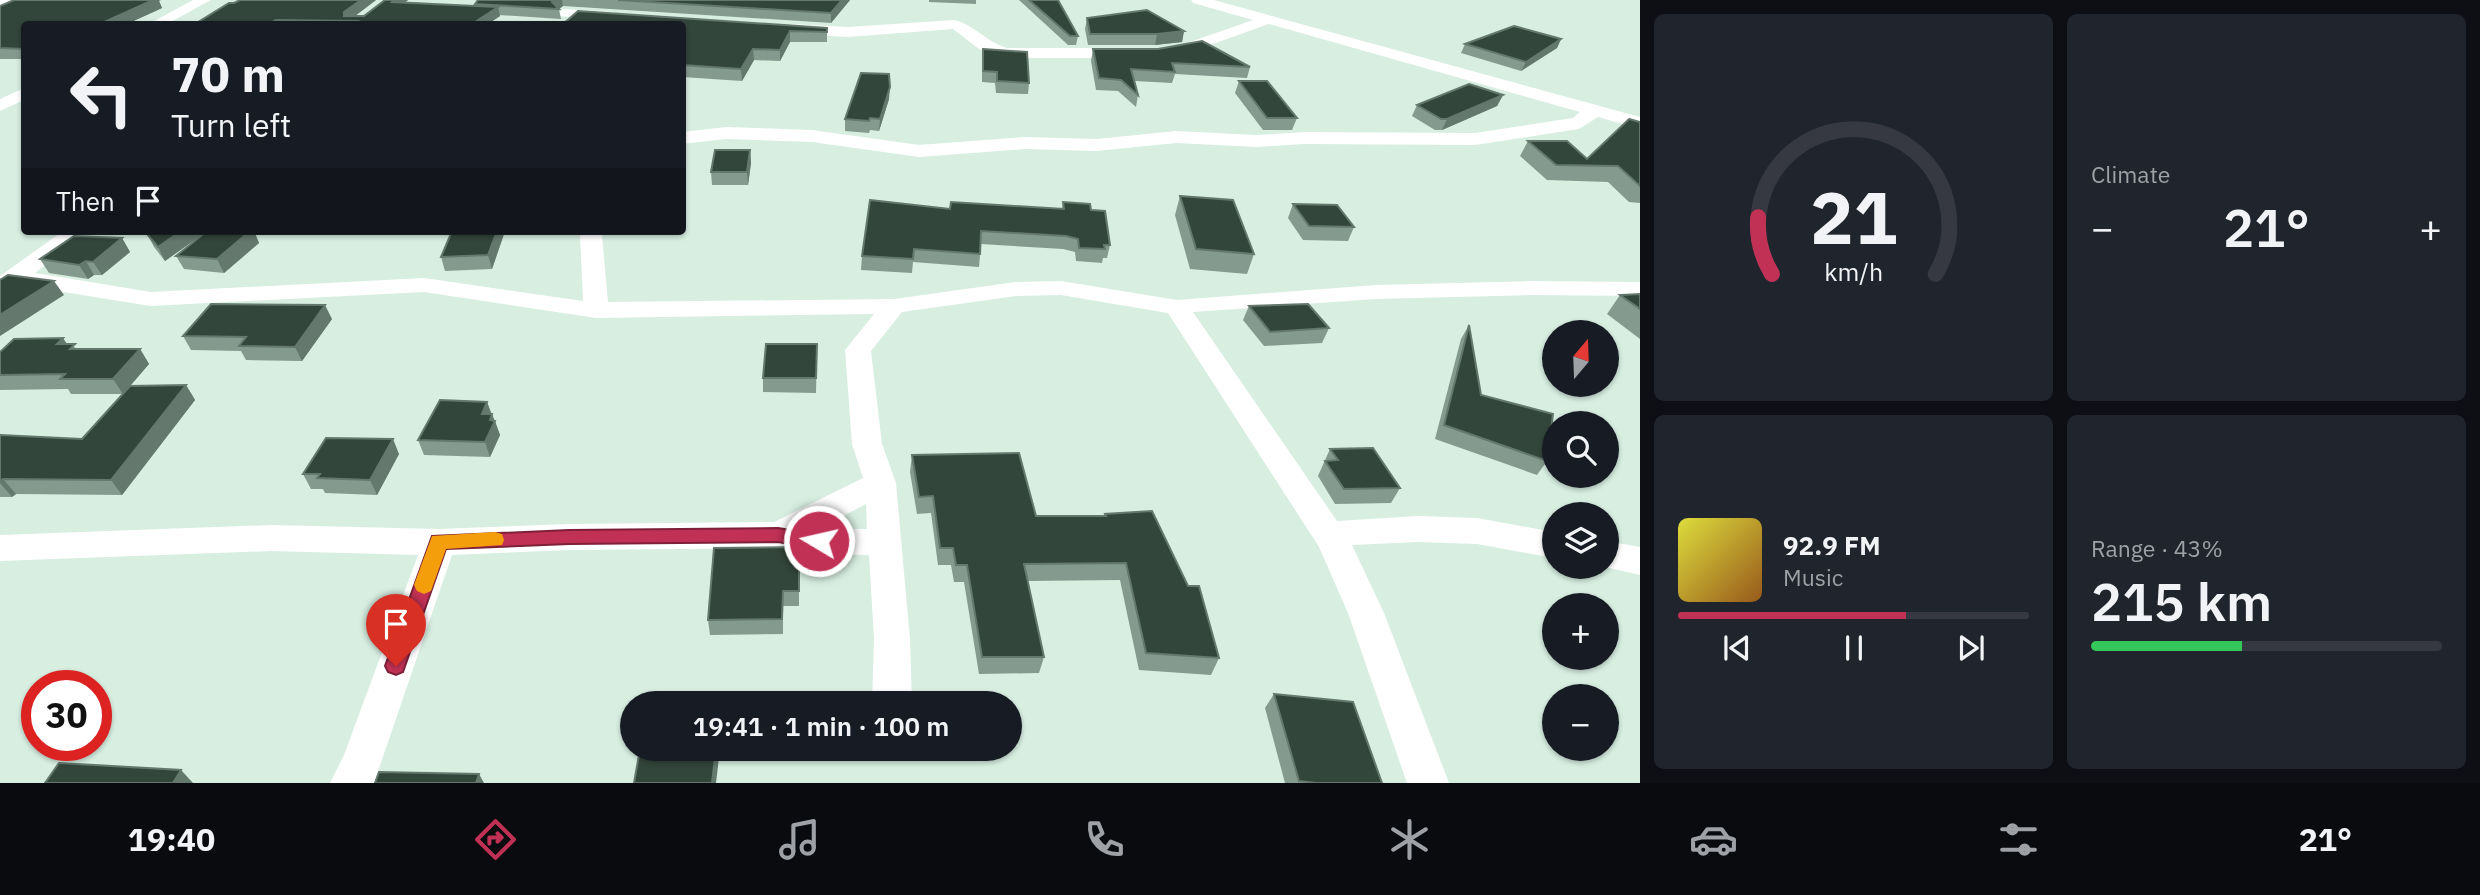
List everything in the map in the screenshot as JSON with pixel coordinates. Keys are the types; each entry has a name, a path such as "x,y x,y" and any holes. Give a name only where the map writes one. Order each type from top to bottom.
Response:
{"street":[{"path":"0,3 7,0"},
{"path":"162,21 204,0"},
{"path":"558,19 573,0"},
{"path":"1198,0 1640,123"},
{"path":"558,19 631,17"},
{"path":"778,28 848,32 954,24 963,27 985,46 1006,52 1149,53 1187,48 1267,20"},
{"path":"0,107 21,95"},
{"path":"686,138 726,133 812,136 919,151 1025,143 1096,145 1177,137 1256,141 1304,138 1475,139 1579,123 1587,115 1597,111"},
{"path":"7,282 72,235"},
{"path":"591,235 596,310"},
{"path":"7,282 151,299 424,285 596,310 894,306 1016,289 1061,288 1129,297 1177,307 1376,292 1532,288 1640,289"},
{"path":"892,691 892,639 880,484 867,444 859,350 894,306"},
{"path":"1177,307 1329,534 1366,613 1428,783"},
{"path":"778,535 880,484"},
{"path":"1329,534 1418,529 1477,531 1542,543"},
{"path":"0,548 271,538 439,542 569,537 778,535 819,541 885,542"},
{"path":"351,783 361,765 439,542"},
{"path":"1619,557 1640,561"}],"building":[{"path":"14,0 153,0 107,21 21,21 21,49 0,48 0,6"},
{"path":"240,0 361,0 344,12 344,16 364,16 385,0 498,7 477,21 200,21 229,3"},
{"path":"478,0 555,0 552,2 559,9 475,4"},
{"path":"618,0 842,0 831,13"},
{"path":"1029,0 1058,0 1078,36 1070,36"},
{"path":"1147,10 1184,31 1157,34 1090,34 1087,18"},
{"path":"578,11 827,28 827,32 790,31 780,50 753,49 741,69 686,65 686,21 566,21"},
{"path":"1514,26 1561,39 1526,62 1465,44"},
{"path":"1202,41 1250,67 1172,63 1175,72 1131,69 1138,95 1121,80 1099,78 1093,49 1158,49"},
{"path":"983,49 1027,52 1029,83 997,81 997,72 983,71"},
{"path":"861,73 889,74 890,87 880,119 845,119"},
{"path":"1239,81 1267,81 1297,118 1267,118"},
{"path":"1469,84 1503,95 1447,119 1441,119 1417,105"},
{"path":"1629,119 1640,122 1640,186 1618,166 1556,165 1528,141 1567,141 1587,159"},
{"path":"715,150 750,150 747,172 711,172"},
{"path":"1180,196 1233,200 1254,254 1196,249"},
{"path":"870,200 950,209 951,202 1064,209 1063,202 1090,204 1091,210 1105,211 1110,245 1104,245 1105,249 1079,248 1078,239 1066,236 981,231 980,254 914,249 913,259 862,256"},
{"path":"1293,204 1337,205 1354,227 1309,226"},
{"path":"148,235 175,235 158,247"},
{"path":"202,235 245,235 217,259 176,256"},
{"path":"450,235 496,235 488,255 441,257"},
{"path":"74,236 122,238 93,262 86,261 79,265 40,259"},
{"path":"8,275 54,281 0,315 0,280"},
{"path":"1640,294 1640,309 1620,295"},
{"path":"211,304 325,305 295,347 239,346 246,337 183,336"},
{"path":"1308,304 1329,328 1270,332 1249,306"},
{"path":"1469,325 1481,395 1542,411 1542,459 1444,425"},
{"path":"63,338 57,344 75,344 70,349 140,349 113,379 60,379 65,374 0,375 0,352 14,339"},
{"path":"766,344 817,344 816,378 763,378"},
{"path":"186,385 111,480 3,479 0,482 0,435 82,439 130,386"},
{"path":"440,400 487,402 482,414 492,414 490,420 495,421 485,442 418,440"},
{"path":"326,438 393,439 370,480 317,478 320,474 303,474"},
{"path":"1373,448 1400,488 1344,489 1325,461 1338,460 1330,449"},
{"path":"1019,453 1036,516 1106,516 1105,514 1152,511 1188,586 1199,586 1219,658 1146,653 1126,563 1024,564 1044,657 982,657 967,565 956,565 953,548 940,548 933,496 919,497 912,455"},
{"path":"799,547 799,591 783,591 782,619 708,620 714,548"},
{"path":"1274,694 1353,702 1382,783 1299,781"},
{"path":"638,761 715,761 712,783 634,783"},
{"path":"59,763 181,770 173,783 45,783"},
{"path":"379,772 479,774 476,783 375,783"}],"slow traffic":[{"path":"424,585 439,542 495,540"}],"route":[{"path":"396,666 439,542 569,537 778,535 819,541"}]}
